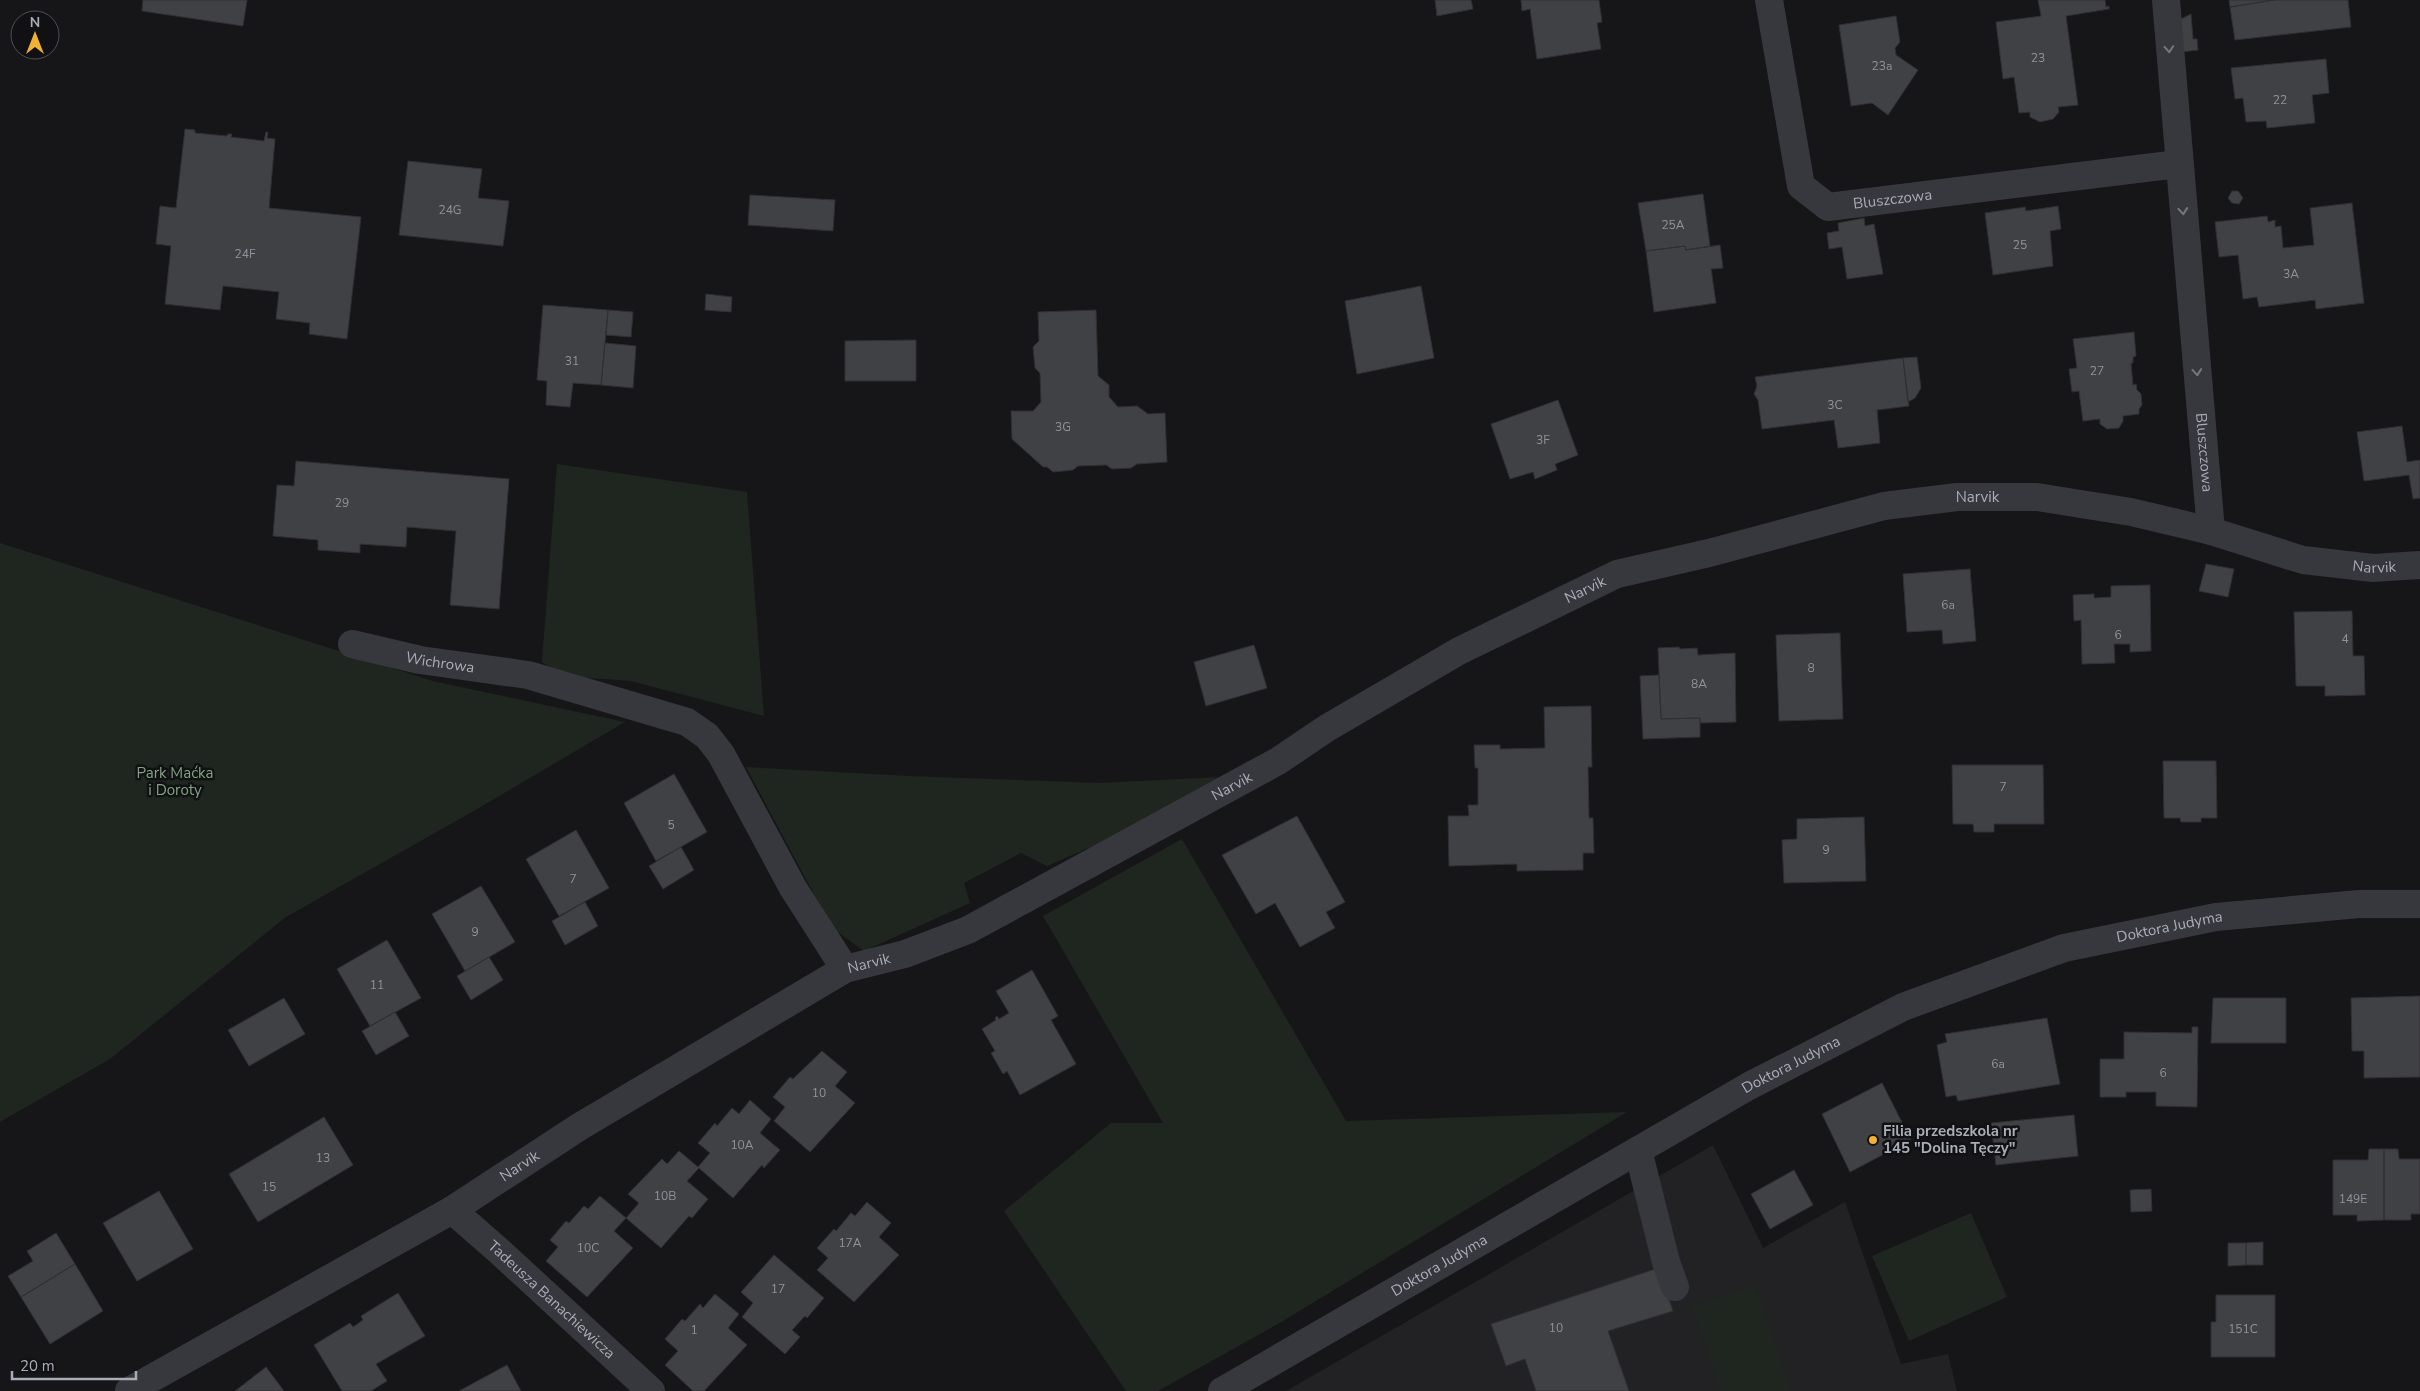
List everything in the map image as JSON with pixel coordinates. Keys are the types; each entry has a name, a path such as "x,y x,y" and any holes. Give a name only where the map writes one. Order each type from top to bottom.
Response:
{"street":[{"name":"Bluszczowa","path":"1769,0 1800,186 1828,207 2178,164"},
{"name":"Bluszczowa","path":"2166,0 2178,164 2211,531"},
{"name":"Narvik","path":"129,1391 452,1210 579,1127 846,970 905,954 968,930 1278,761 1327,728 1459,651 1617,574 1709,553 1884,506 1957,497 2037,497 2130,512 2211,531 2303,560 2373,568 2420,565"},
{"name":"Wichrowa","path":"352,644 420,660 528,675 687,722 707,736 721,754 793,888 846,970"},
{"name":"Doktora Judyma","path":"1222,1391 1749,1086 1903,1007 2064,948 2216,917 2359,904 2420,904"},
{"path":"1638,1150 1666,1262 1675,1287"},
{"name":"Tadeusza Banachiewicza","path":"452,1210 500,1251 650,1391"}],"shaded area":[{"path":"1713,1145 1763,1248 1845,1202 1901,1364 1948,1354 1957,1391 1286,1391"}],"green space":[{"path":"557,464 747,492 764,716 631,681 563,676 542,662"},
{"name":"Park Maćka i Doroty","path":"0,543 433,681 625,722 472,812 286,917 110,1059 0,1122"},
{"path":"746,767 909,776 1099,783 1223,777 1137,827 1047,866 1021,853 964,883 970,903 864,951 832,928"},
{"path":"1182,839 1346,1121 1627,1112 1283,1321 1158,1391 1126,1391 1004,1211 1111,1123 1163,1123 1043,916"},
{"path":"1971,1213 2007,1297 1909,1341 1872,1256"},
{"path":"1755,1284 1792,1391 1721,1391 1691,1306"}],"building":[{"path":"143,0 247,0 243,26 142,11"},
{"path":"1435,0 1471,0 1473,9 1437,16"},
{"path":"1521,0 1599,0 1602,22 1597,23 1601,49 1537,59 1530,9 1522,11"},
{"path":"2038,0 2105,0 2106,7 2109,6 2109,9 2066,16 2078,105 2058,107 2059,112 2053,119 2040,122 2030,117 2030,112 2019,113 2014,77 2003,79 1996,22 2041,16"},
{"path":"2229,0 2274,0 2230,7"},
{"path":"2274,0 2348,0 2351,27 2235,40 2230,7"},
{"path":"2191,14 2193,39 2197,39 2198,50 2181,52 2179,20"},
{"path":"1896,16 1900,42 1895,48 1896,55 1918,70 1888,115 1872,103 1851,106 1839,25"},
{"path":"2326,59 2329,93 2312,95 2315,123 2267,128 2266,121 2246,122 2243,98 2235,99 2231,68"},
{"path":"185,129 195,130 195,133 227,136 232,134 231,137 264,141 266,132 268,132 267,138 275,139 269,208 361,217 347,339 309,334 310,323 276,319 279,292 223,286 220,310 165,304 171,246 156,244 160,206 176,208"},
{"path":"408,161 482,169 478,198 509,201 503,246 399,235"},
{"path":"2232,191 2238,191 2243,198 2239,204 2232,203 2228,198"},
{"path":"1703,194 1710,246 1686,250 1685,246 1646,251 1638,203"},
{"path":"750,195 835,200 833,231 748,225"},
{"path":"2352,203 2364,303 2316,309 2315,300 2259,307 2257,297 2243,299 2238,255 2219,257 2215,222 2267,216 2268,222 2275,220 2275,227 2281,226 2283,248 2314,245 2310,208"},
{"path":"2058,206 2061,229 2050,231 2053,266 1993,275 1985,213 2025,207 2026,211"},
{"path":"1864,218 1865,226 1874,224 1883,274 1847,279 1842,247 1829,249 1827,233 1839,231 1838,223"},
{"path":"1720,245 1723,268 1711,269 1716,303 1654,312 1646,251 1685,246 1686,250"},
{"path":"1421,286 1434,358 1357,374 1345,301"},
{"path":"706,294 732,297 731,312 705,310"},
{"path":"543,305 608,310 601,385 573,383 570,407 546,405 547,381 537,380"},
{"path":"608,310 633,312 631,337 606,335"},
{"path":"1096,310 1098,376 1109,385 1109,397 1118,407 1137,406 1148,414 1165,413 1167,462 1137,464 1131,468 1112,469 1106,465 1078,466 1073,470 1053,472 1047,467 1043,467 1012,439 1011,411 1033,411 1041,402 1040,373 1035,368 1033,347 1039,341 1038,312"},
{"path":"2134,332 2136,356 2133,357 2133,363 2131,363 2133,385 2136,384 2137,390 2141,394 2142,405 2139,409 2139,414 2123,416 2123,421 2119,428 2107,429 2100,424 2100,419 2083,421 2079,391 2072,392 2069,369 2077,368 2073,339"},
{"path":"916,340 916,381 845,381 845,341"},
{"path":"605,343 636,346 633,388 601,385"},
{"path":"1917,357 1921,388 1915,398 1908,402 1903,358"},
{"path":"1903,358 1909,406 1877,410 1880,443 1838,448 1834,420 1762,429 1758,400 1754,394 1757,386 1755,377"},
{"path":"1558,400 1578,455 1555,464 1557,470 1535,479 1533,472 1510,479 1491,424"},
{"path":"2402,426 2407,462 2420,460 2420,498 2413,499 2409,475 2364,481 2357,432"},
{"path":"296,461 509,479 499,609 450,605 456,531 407,527 406,547 360,544 360,553 318,550 318,540 273,536 277,485 294,486"},
{"path":"2206,564 2234,569 2228,597 2199,591"},
{"path":"1970,569 1976,641 1943,644 1942,630 1907,632 1903,574"},
{"path":"2150,585 2151,651 2130,652 2130,644 2114,644 2115,663 2082,664 2081,620 2074,621 2073,595 2094,594 2094,598 2111,597 2111,586"},
{"path":"2352,611 2353,656 2364,656 2365,695 2325,696 2325,686 2296,686 2294,612"},
{"path":"1840,633 1843,719 1779,721 1776,635"},
{"path":"1254,645 1267,688 1206,706 1194,662"},
{"path":"1679,647 1680,649 1697,648 1698,655 1735,653 1736,722 1700,723 1700,718 1661,719 1658,648"},
{"path":"1659,675 1661,719 1700,718 1700,737 1643,739 1640,676"},
{"path":"1591,706 1592,767 1588,767 1589,818 1593,818 1594,853 1583,853 1583,870 1517,871 1517,864 1449,866 1448,816 1469,816 1468,805 1478,805 1478,768 1475,768 1474,745 1500,745 1500,749 1545,748 1544,707"},
{"path":"2163,761 2216,761 2217,818 2201,818 2201,822 2181,822 2180,818 2164,818"},
{"path":"1952,765 2043,765 2044,824 1994,824 1994,832 1974,832 1973,824 1953,824"},
{"path":"674,774 707,832 656,861 624,803"},
{"path":"1297,816 1345,902 1326,912 1335,928 1300,947 1275,903 1256,914 1222,855"},
{"path":"1864,817 1866,881 1784,883 1782,840 1797,839 1797,819"},
{"path":"576,830 609,888 559,916 526,859"},
{"path":"681,847 694,870 663,889 649,866"},
{"path":"481,886 515,942 465,971 432,914"},
{"path":"585,902 598,926 565,945 552,921"},
{"path":"387,940 421,998 370,1026 337,969"},
{"path":"489,957 503,980 471,1000 457,976"},
{"path":"1032,970 1058,1016 1051,1020 1076,1064 1020,1095 1007,1071 1003,1074 991,1053 995,1051 982,1029 996,1020 997,1016 999,1019 1009,1013 996,991"},
{"path":"2420,996 2420,1077 2364,1078 2364,1051 2352,1051 2351,998"},
{"path":"284,998 305,1034 249,1066 228,1030"},
{"path":"2213,998 2286,998 2286,1043 2211,1043"},
{"path":"395,1012 409,1036 376,1055 362,1031"},
{"path":"2047,1018 2060,1084 1958,1101 1956,1095 1946,1097 1937,1045 1947,1042 1945,1034"},
{"path":"2192,1027 2198,1027 2197,1107 2156,1106 2156,1092 2126,1092 2126,1097 2100,1097 2100,1059 2124,1059 2124,1032 2192,1033"},
{"path":"822,1051 847,1072 835,1086 855,1103 810,1152 774,1121 785,1107 773,1097 790,1077 793,1079"},
{"name":"Filia przedszkola nr 145 \"Dolina Tęczy\"","path":"1882,1083 1911,1140 1850,1172 1822,1114"},
{"path":"750,1100 771,1119 760,1133 780,1150 764,1168 762,1165 733,1198 699,1168 687,1181 708,1199 692,1218 689,1216 661,1248 626,1218 639,1203 628,1194 662,1159 667,1164 679,1151 698,1167 710,1153 698,1143 715,1123 717,1126 732,1108 739,1114"},
{"path":"2074,1115 2078,1156 1996,1165 1991,1123"},
{"path":"324,1117 353,1165 258,1222 229,1174"},
{"path":"2369,1149 2384,1149 2384,1220 2357,1221 2357,1215 2333,1215 2333,1160 2368,1160"},
{"path":"2384,1149 2398,1149 2399,1159 2420,1159 2420,1214 2411,1214 2411,1220 2384,1220"},
{"path":"1794,1170 1813,1205 1770,1229 1751,1194"},
{"path":"2151,1189 2152,1211 2131,1212 2130,1190"},
{"path":"159,1191 193,1249 137,1281 103,1223"},
{"path":"600,1196 626,1218 614,1231 633,1248 587,1297 546,1261 558,1247 550,1240 566,1221 569,1223 584,1206 588,1209"},
{"path":"867,1202 891,1223 879,1237 899,1255 854,1302 817,1270 828,1258 817,1248 834,1229 836,1231 851,1213 855,1216"},
{"path":"56,1233 75,1264 21,1297 8,1276 33,1261 27,1251"},
{"path":"2263,1242 2263,1265 2246,1265 2246,1243"},
{"path":"2228,1243 2246,1243 2246,1265 2228,1266"},
{"path":"774,1255 824,1298 807,1318 805,1316 792,1330 800,1337 785,1354 742,1317 753,1303 741,1292"},
{"path":"75,1264 103,1311 50,1344 21,1297"},
{"path":"1658,1268 1673,1311 1608,1331 1629,1391 1536,1391 1525,1359 1506,1366 1491,1324"},
{"path":"398,1293 425,1336 376,1364 387,1381 371,1391 342,1391 314,1345 350,1323 353,1327 363,1320 361,1316"},
{"path":"715,1294 739,1314 728,1328 747,1345 704,1391 693,1391 665,1365 678,1351 665,1339 682,1319 685,1321 700,1304 703,1308"},
{"path":"2216,1295 2275,1295 2275,1357 2211,1357 2211,1322 2216,1322"},
{"path":"507,1365 521,1391 459,1391"},
{"path":"266,1367 284,1391 235,1391"}],"place":[{"name":"Filia przedszkola nr 145 \"Dolina Tęczy\"","path":"1873,1140"}]}
